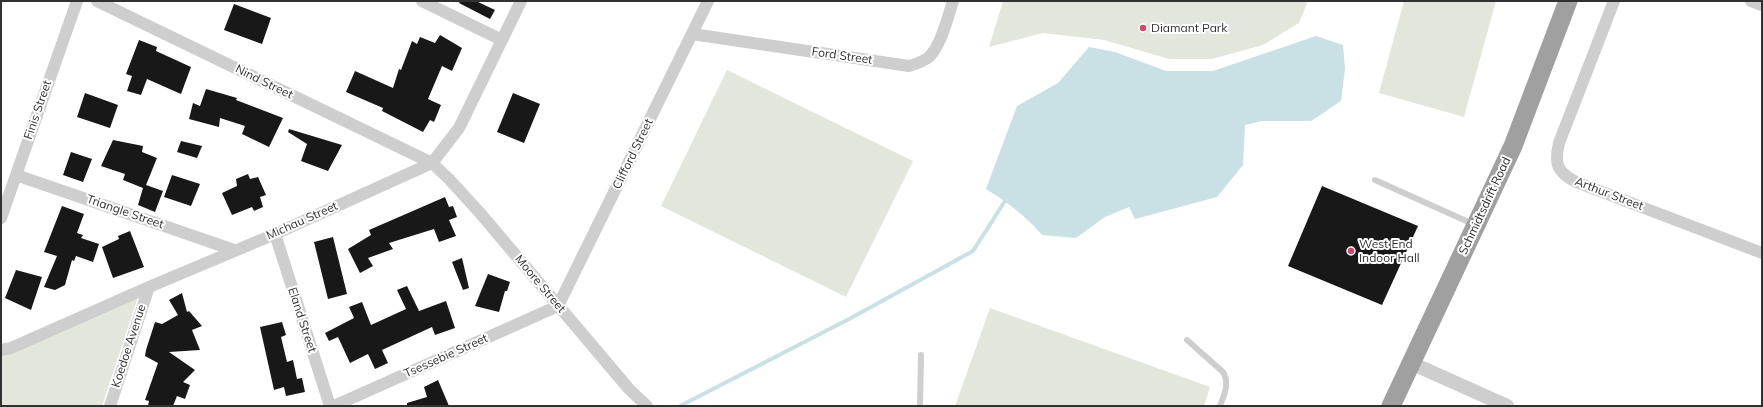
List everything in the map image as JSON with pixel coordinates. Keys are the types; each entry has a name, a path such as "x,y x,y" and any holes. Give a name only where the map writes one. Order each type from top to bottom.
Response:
{"highway":[{"name":"Schmidtsdrift Road","path":"1391,406 1513,146 1568,1"}],"street":[{"name":"Finis Street","path":"1,218 77,1"},
{"name":"Nind Street","path":"97,1 432,163"},
{"path":"422,1 502,40"},
{"name":"Michau Street","path":"1,350 12,348 234,250 275,234 432,163 459,128 521,1"},
{"name":"Clifford Street","path":"558,306 708,1"},
{"name":"Ford Street","path":"692,34 909,66 920,64 930,56 943,32 953,1"},
{"name":"Arthur Street","path":"1614,1 1559,143 1557,162 1560,170 1565,176 1576,182 1762,253"},
{"path":"1751,1 1762,5"},
{"name":"Moore Street","path":"432,163 480,213 629,389 647,406"},
{"name":"Triangle Street","path":"16,175 234,250"},
{"name":"Eland Street","path":"275,234 330,406"},
{"name":"Koedoe Avenue","path":"110,406 149,287"},
{"name":"Tsessebie Street","path":"334,406 558,306"},
{"path":"1411,363 1507,406"}],"lane":[{"path":"1374,180 1476,226"},
{"path":"1187,340 1224,372 1226,376 1225,391 1220,406"},
{"path":"920,406 921,355"}],"shaded area":[{"name":"Diamant Park","path":"1003,1 1308,1 1299,23 1263,45 1212,59 1169,59 1104,40 1043,33 989,47"},
{"path":"1404,1 1496,1 1464,117 1379,93"},
{"path":"727,70 913,161 846,297 661,206"},
{"path":"138,297 102,406 1,406 1,355"},
{"path":"990,308 1210,387 1204,406 955,406"}],"water":[{"path":"1316,36 1343,45 1345,69 1341,101 1311,121 1262,121 1245,125 1243,165 1217,197 1135,219 1129,207 1105,217 1076,238 1042,235 1016,210 986,189 1017,106 1058,83 1089,47 1115,52 1166,71 1213,71"}],"building":[{"path":"460,1 476,1 495,10 490,19 459,3"},
{"path":"234,4 271,18 262,44 224,30"},
{"path":"440,35 462,48 452,71 442,66 428,99 441,105 434,122 430,120 423,132 382,111 383,108 346,92 355,71 393,88 399,69 401,70 412,41 417,44 420,37 435,43"},
{"path":"139,40 157,47 156,51 191,67 181,94 147,79 141,95 127,91 132,76 126,74"},
{"path":"206,89 237,98 236,100 283,118 269,147 242,134 245,126 220,118 219,127 189,119 193,103 200,106"},
{"path":"85,93 118,105 110,128 77,117"},
{"path":"513,93 540,104 524,143 497,132"},
{"path":"289,129 342,145 328,171 301,161 307,144 288,132"},
{"path":"113,140 143,146 142,152 157,158 146,185 163,191 155,212 138,205 143,188 123,180 125,174 101,166"},
{"path":"181,141 202,146 197,158 177,152"},
{"path":"71,152 92,159 83,182 63,175"},
{"path":"248,174 250,179 258,177 266,195 260,197 263,207 254,211 252,207 232,215 222,193 237,186 236,179"},
{"path":"172,175 200,184 191,206 164,197"},
{"path":"1322,186 1418,226 1382,305 1288,266"},
{"path":"445,197 449,207 453,206 457,217 449,220 456,236 439,242 434,229 389,243 393,249 368,258 373,266 360,273 348,249 371,235 369,230"},
{"path":"62,206 84,214 77,233 83,235 81,238 99,244 93,262 76,256 74,261 72,260 65,285 55,290 44,287 57,256 44,252"},
{"path":"130,231 144,267 113,278 102,247 119,239 118,236"},
{"path":"333,237 347,294 328,299 314,242"},
{"path":"462,258 469,288 463,290 452,262"},
{"path":"16,270 42,277 31,310 5,298"},
{"path":"488,274 510,282 507,291 505,291 499,312 475,306"},
{"path":"407,286 419,311 446,301 455,328 435,335 432,327 382,350 388,363 375,369 368,354 350,363 338,337 329,341 325,333 354,318 349,307 362,302 371,325 406,309 397,290"},
{"path":"182,293 187,312 189,311 202,326 192,330 200,350 169,352 195,370 183,382 190,385 185,399 177,396 173,406 148,406 149,401 145,400 158,363 145,356 146,350 155,322 162,324 178,315 169,300"},
{"path":"282,322 286,335 281,337 287,362 293,360 297,379 302,378 305,392 286,396 284,387 274,390 260,327"},
{"path":"438,380 449,406 407,406 407,403 427,397 424,387"}],"waterway":[{"path":"680,406 851,318 973,251 1005,201"}],"place":[{"name":"Diamant Park","path":"1143,28"},
{"name":"West End Indoor Hall","path":"1351,251"}]}
